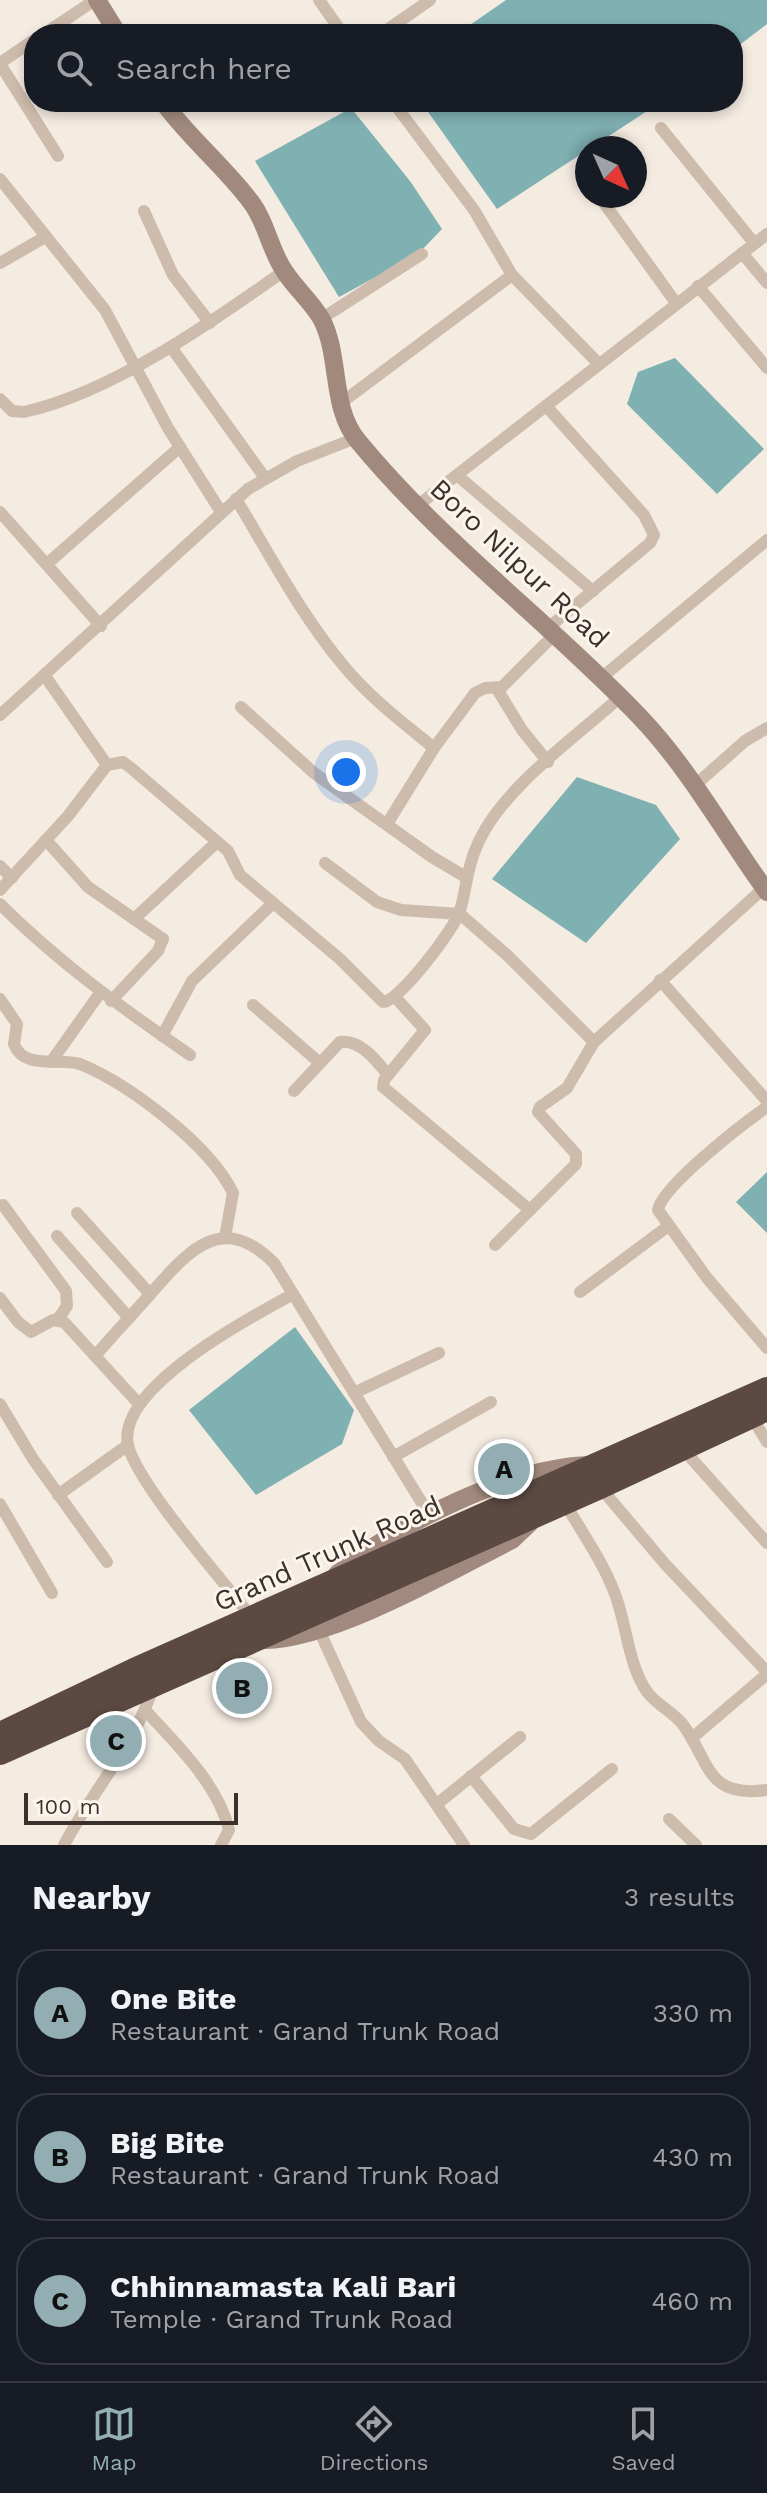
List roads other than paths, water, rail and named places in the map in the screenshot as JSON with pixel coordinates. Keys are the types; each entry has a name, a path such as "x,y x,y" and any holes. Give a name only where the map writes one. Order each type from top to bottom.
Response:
{"highway":[{"name":"Grand Trunk Road","path":"0,1734 564,1502 600,1476 682,1448 761,1405"},
{"name":"Grand Trunk Road","path":"0,1753 155,1683 317,1591 600,1476 761,1405"}],"street":[{"path":"59,24 96,0 112,24"},
{"path":"319,0 336,24"},
{"path":"395,24 430,0"},
{"path":"24,47 0,63 24,101"},
{"path":"31,112 58,156"},
{"name":"Boro Nilpur Road","path":"171,112 198,146 252,203 284,271 321,319 331,344 341,403 356,438 442,534 552,631 620,697 672,754 765,890"},
{"path":"400,112 474,210 512,275 598,363"},
{"path":"661,128 754,243"},
{"path":"0,179 105,310 180,447 221,512"},
{"path":"608,208 676,303"},
{"path":"144,211 173,275 210,323"},
{"path":"417,506 767,234"},
{"path":"0,263 45,237"},
{"path":"742,253 767,283"},
{"path":"321,319 422,254"},
{"path":"0,399 12,411 39,409 171,347 284,271"},
{"path":"341,403 512,275"},
{"path":"698,286 767,368"},
{"path":"171,347 265,478"},
{"path":"387,824 434,748 480,689 497,689 593,591 650,543 654,535 644,515 547,407"},
{"path":"0,715 101,626 236,499 265,478 297,461 356,438"},
{"path":"48,563 180,447"},
{"path":"458,476 593,591"},
{"path":"236,499 298,603 344,667 373,698 434,748"},
{"path":"0,512 101,626"},
{"path":"601,678 767,540"},
{"path":"45,676 107,765"},
{"path":"497,689 522,730 548,762"},
{"path":"0,890 46,840 107,765 123,762 232,855 240,875 340,959 374,997 383,1002 396,998 460,914 464,876 480,838 501,807 620,697"},
{"path":"241,707 314,773 464,876"},
{"path":"693,787 745,741 767,728"},
{"path":"46,840 88,887 159,934 163,945 105,997 51,1062"},
{"path":"134,919 217,842"},
{"path":"325,863 377,902 401,910 460,914 508,956 594,1042"},
{"path":"0,866 12,878"},
{"path":"495,1245 576,1164 577,1159 544,1120 540,1107 567,1088 594,1042 660,980 765,890"},
{"path":"162,1036 192,981 273,903"},
{"path":"0,904 105,997 190,1055"},
{"path":"660,980 767,1101"},
{"path":"396,998 425,1030 388,1075 383,1087 530,1210"},
{"path":"0,999 17,1024 16,1050 38,1061 76,1063 127,1086 145,1099 218,1169 233,1193 225,1237"},
{"path":"253,1005 320,1063"},
{"path":"294,1091 340,1042 347,1041 376,1060 388,1075"},
{"path":"767,1107 715,1148 659,1201 658,1210 667,1227 767,1348"},
{"path":"0,1298 18,1322 31,1332 58,1319 67,1306 66,1291 3,1205"},
{"path":"77,1213 150,1294"},
{"path":"580,1292 667,1227"},
{"path":"57,1236 129,1318"},
{"path":"95,1356 188,1252 225,1237 260,1249 274,1263 430,1516"},
{"path":"293,1294 202,1349 139,1404 129,1424 128,1445 145,1478 254,1629 291,1639 319,1630 512,1540 540,1511"},
{"path":"58,1319 139,1404"},
{"path":"354,1393 439,1353"},
{"path":"393,1457 491,1402"},
{"path":"0,1404 19,1438 107,1562"},
{"path":"761,1405 767,1442"},
{"path":"58,1495 128,1445"},
{"path":"682,1448 767,1543"},
{"path":"317,1591 353,1560 430,1516 534,1472 559,1466 600,1476 767,1673 692,1738"},
{"path":"564,1502 615,1593 639,1678 658,1704 682,1723 705,1768 718,1782 734,1791 767,1790"},
{"path":"0,1504 52,1593"},
{"path":"319,1630 361,1722 379,1741 405,1759 464,1845"},
{"path":"64,1845 146,1711 155,1683"},
{"path":"146,1711 199,1774 226,1817 229,1830 221,1845"},
{"path":"437,1804 520,1737"},
{"path":"471,1776 514,1829 531,1834 612,1769"},
{"path":"669,1819 696,1845"}],"water":[{"path":"506,0 767,0 767,24 743,42 743,24 471,24"},
{"path":"344,112 354,112 410,181 442,229 418,254 339,297 255,161"},
{"path":"428,112 646,112 609,136 575,136 575,158 497,209"},
{"path":"675,358 764,449 717,494 627,404 638,372"},
{"path":"577,777 656,805 680,839 586,943 492,879"},
{"path":"767,1172 767,1233 736,1202"},
{"path":"295,1327 354,1410 342,1444 256,1495 189,1410"}],"place":[{"name":"One Bite","path":"504,1469"},
{"name":"Big Bite","path":"242,1688"},
{"name":"Chhinnamasta Kali Bari","path":"116,1741"}]}
